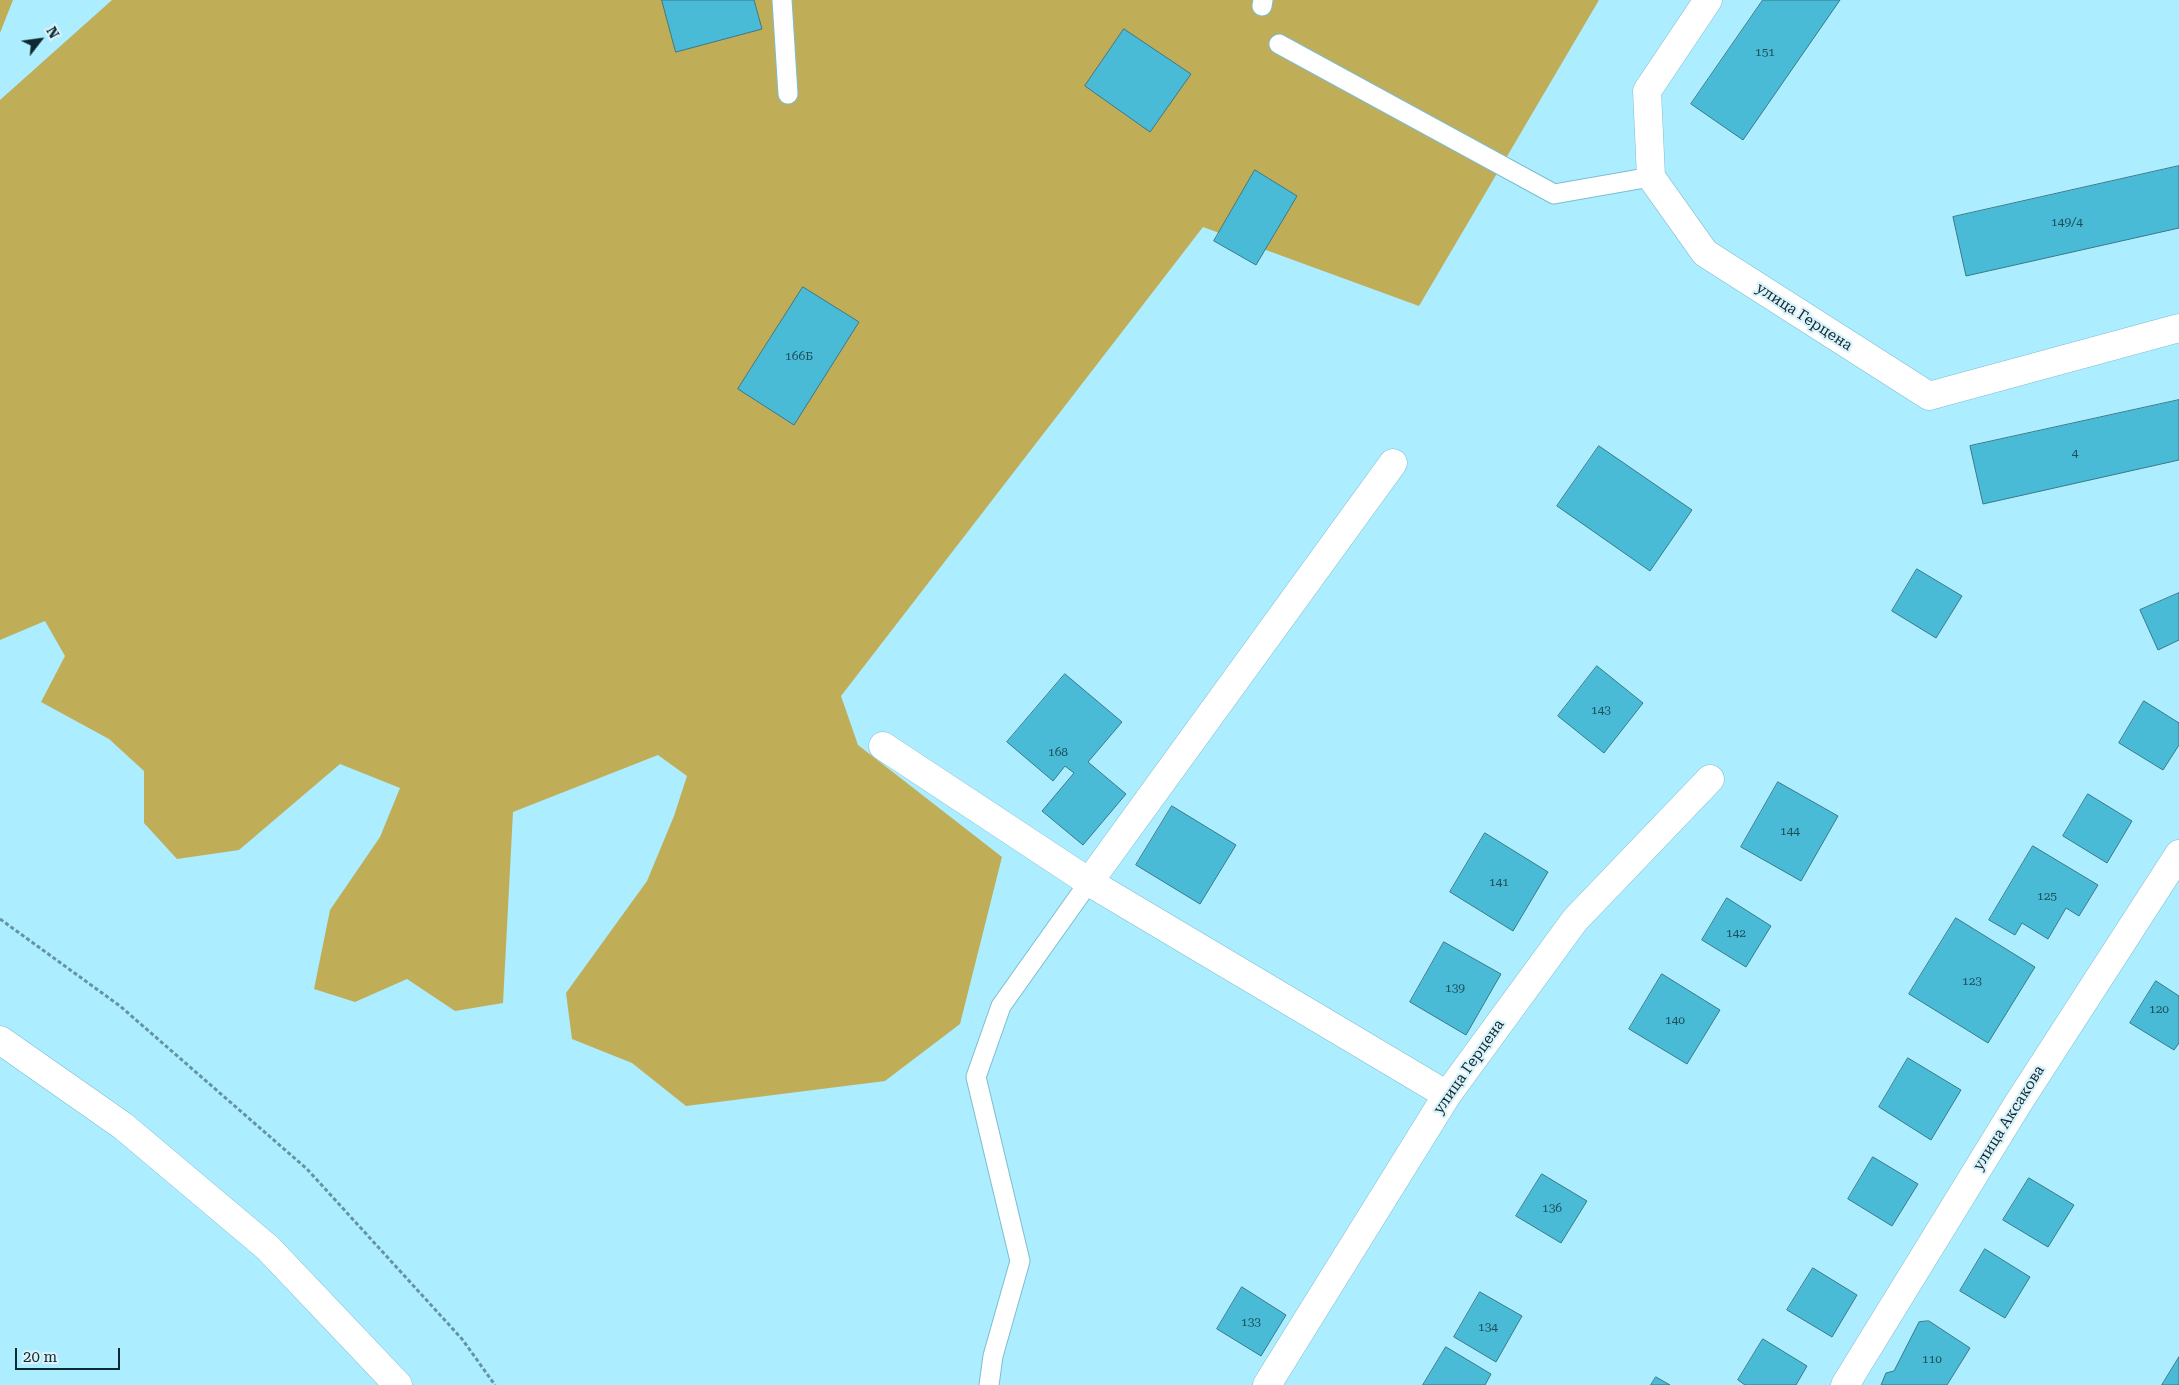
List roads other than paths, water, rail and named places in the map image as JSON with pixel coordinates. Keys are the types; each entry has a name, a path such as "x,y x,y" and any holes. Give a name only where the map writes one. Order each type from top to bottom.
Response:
{"street":[{"path":"1650,177 1647,91 1708,0"},
{"name":"улица Герцена","path":"1650,177 1704,253 1929,396 2179,328"},
{"path":"1089,882 1393,463"},
{"path":"884,746 1089,882 1447,1095"},
{"name":"улица Герцена","path":"1267,1385 1447,1095 1575,920 1710,779"},
{"name":"улица Аксакова","path":"1845,1385 2017,1105 2179,854"},
{"path":"0,1040 123,1126 268,1248 398,1385"}],"lane":[{"path":"782,0 788,94"},
{"path":"1279,44 1554,194 1650,177"},
{"path":"989,1385 993,1356 1020,1261 976,1077 1001,1006 1089,882"}]}
